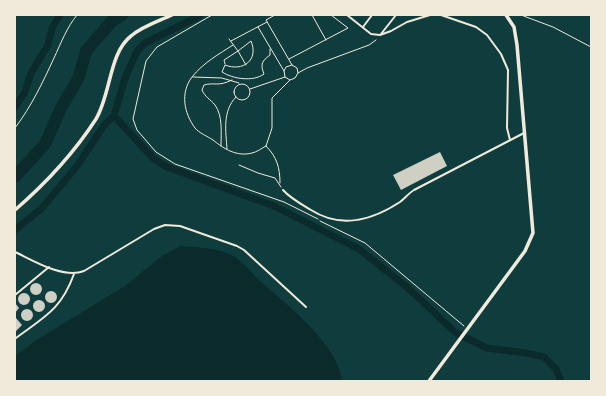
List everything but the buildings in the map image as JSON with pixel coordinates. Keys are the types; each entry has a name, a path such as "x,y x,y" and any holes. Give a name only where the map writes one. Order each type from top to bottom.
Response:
{"street":[{"path":"15,210 51,176 95,119 106,95 119,51 124,42 139,31 172,15"},
{"path":"428,381 525,251 530,241 533,225 517,45 514,27 506,15"}],"lane":[{"path":"348,15 372,34 380,35 417,18 430,15"},
{"path":"363,28 372,15"},
{"path":"380,35 396,15"},
{"path":"417,18 420,15"},
{"path":"441,15 476,27 487,36 501,54 508,70 507,128 510,140"},
{"path":"284,191 314,212 328,218 344,222 362,221 378,215 399,202 414,190 525,132"},
{"path":"15,252 65,274 74,274 84,271 154,229 172,224 237,246 244,250 306,307"},
{"path":"15,296 46,272 50,267"},
{"path":"16,338 60,304 68,290 74,274"}],"path":[{"path":"15,128 23,117 48,70 71,22 78,15"},
{"path":"212,15 157,47 150,54 146,62 133,119 134,126 156,152 176,164 278,200 365,243 466,330"},
{"path":"231,41 267,22 266,20 275,15"},
{"path":"312,15 326,40"},
{"path":"289,59 348,28 331,15"},
{"path":"521,15 553,28 591,47"},
{"path":"267,22 292,65 297,68 298,73"},
{"path":"258,27 284,71 285,77 290,80"},
{"path":"233,45 209,61 192,77 186,93 184,104 187,114 196,129 227,150 233,152 252,153 266,146 272,128 272,98 290,80 295,78 298,73 307,68 369,45 380,35"},
{"path":"229,39 247,65"},
{"path":"225,65 236,68 247,65 254,52 251,41 224,60 225,65 222,72 236,78 249,79 260,77 264,74 261,66 262,61 270,55 270,48"},
{"path":"284,71 286,67 292,65"},
{"path":"192,77 232,80 239,84 245,84 250,89 250,97 245,100 240,100 236,97 234,92 235,87 239,84"},
{"path":"250,89 285,77"},
{"path":"222,147 220,116 215,105 202,90 204,85 207,84 219,85 232,80"},
{"path":"227,150 225,124 231,102 236,97"},
{"path":"266,146 275,156 280,172 280,184"},
{"path":"239,165 272,177 280,184 284,191 278,200"}],"water":[{"path":"181,246 217,250 238,259 310,326 322,340 332,353 339,367 342,381 15,381 15,356 35,341 125,286 162,256"}],"waterway":[{"path":"15,107 25,92 31,73 48,45 52,28 60,15"},
{"path":"15,177 45,144 61,108 79,77 86,51 112,21 122,15"},
{"path":"15,230 42,208 77,166 105,124 114,116 125,78 137,51 145,43 201,15"},
{"path":"114,116 154,159 167,167 274,206 359,249 408,288 456,333 487,348 544,357 556,369 561,381"}]}
